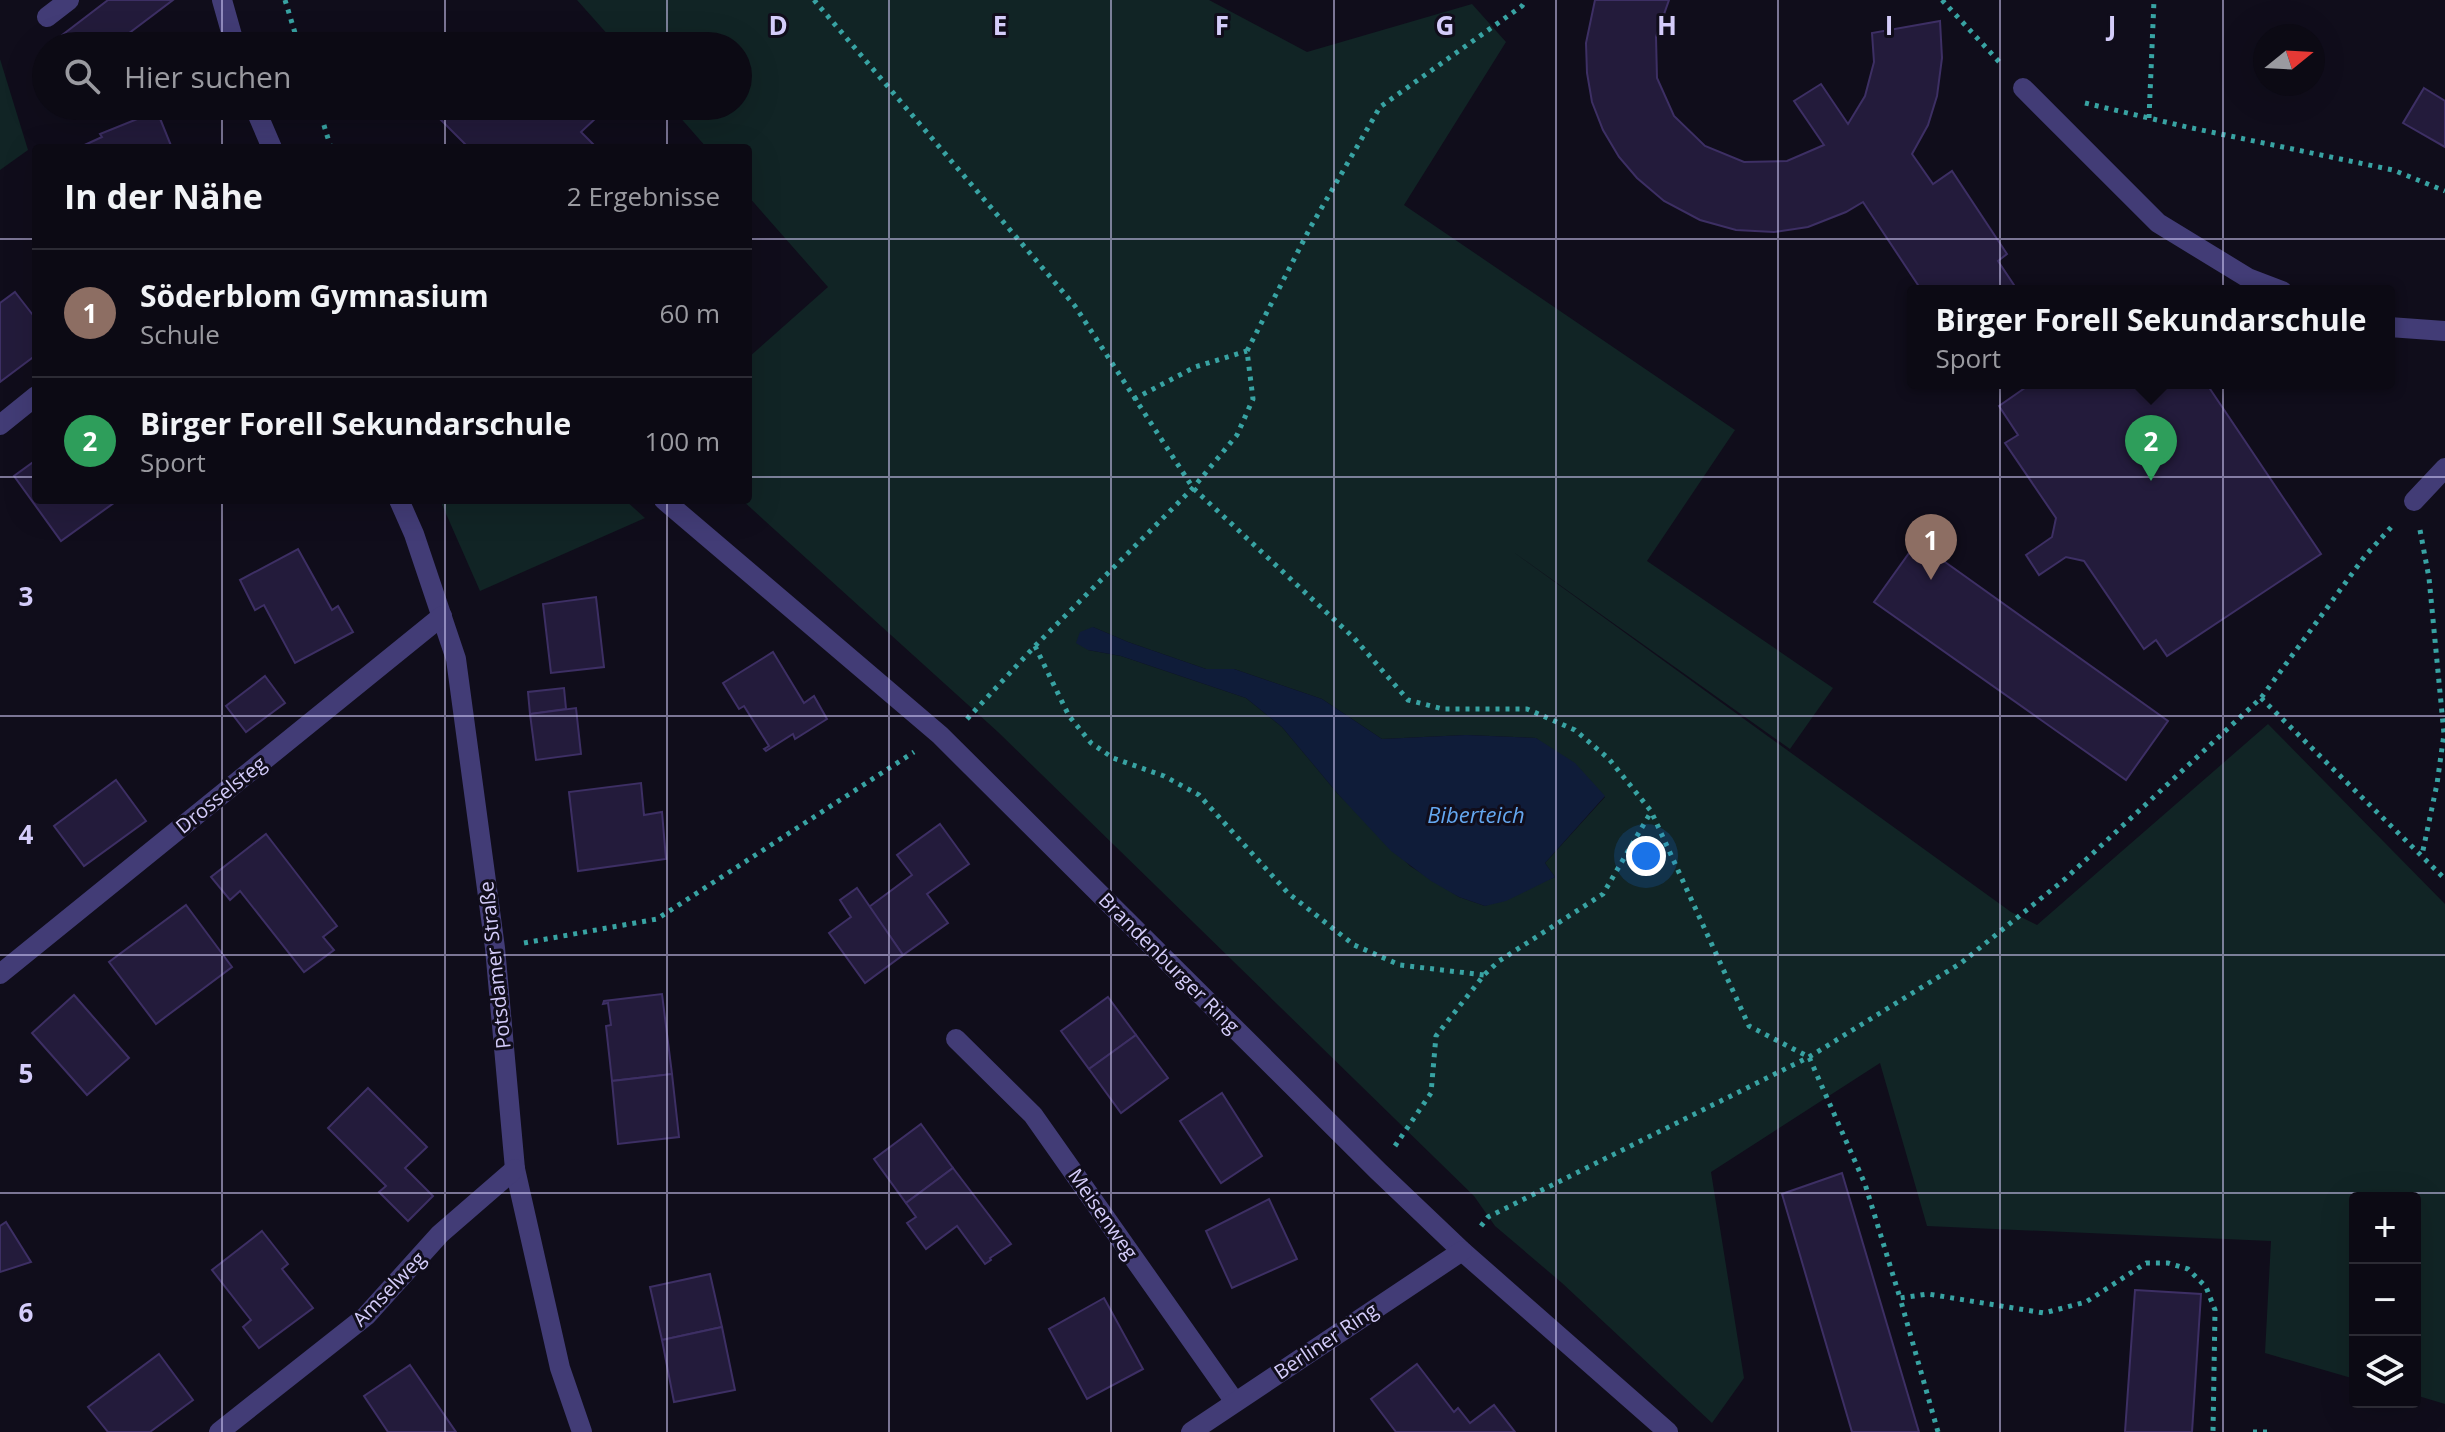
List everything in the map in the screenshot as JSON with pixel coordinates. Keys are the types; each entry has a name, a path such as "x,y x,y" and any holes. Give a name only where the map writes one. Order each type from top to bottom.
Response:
{"street":[{"path":"47,17 69,0"},
{"path":"222,0 231,32"},
{"path":"2023,88 2158,223 2248,278 2266,285"},
{"path":"260,120 270,144"},
{"path":"2395,327 2445,331"},
{"path":"0,425 32,399"},
{"path":"2414,501 2445,468"},
{"name":"Potsdamer Straße","path":"401,504 456,659 495,948 515,1169 560,1368 582,1432"},
{"name":"Brandenburger Ring","path":"669,504 940,735 1378,1171 1462,1251 1668,1432"},
{"name":"Drosselsteg","path":"0,974 442,616"},
{"name":"Meisenweg","path":"956,1039 1033,1115 1235,1402"},
{"name":"Amselweg","path":"219,1432 366,1316 440,1234 515,1169"},
{"name":"Berliner Ring","path":"1191,1432 1462,1251"}],"path":[{"path":"285,0 295,32"},
{"path":"814,0 1075,306 1193,488 1354,638 1408,700 1443,709 1527,709 1575,730 1609,759 1651,811 1749,1026 1809,1057 1865,1184 1938,1432"},
{"path":"495,948 657,919 965,720 1193,488 1237,435 1253,399 1247,351 1310,228 1380,107 1522,6 1526,0"},
{"path":"1942,0 2023,88"},
{"path":"2149,118 2154,0"},
{"path":"2079,101 2393,170 2445,191"},
{"path":"322,120 330,144"},
{"path":"1134,399 1195,367 1247,351"},
{"path":"1462,1251 1488,1217 1809,1057 1961,963 2065,879 2261,698 2365,556 2414,501"},
{"path":"2414,501 2429,578 2444,734 2422,855"},
{"path":"1035,646 1069,716 1091,743 1113,758 1164,776 1199,795 1288,893 1354,945 1400,965 1484,975"},
{"path":"2261,698 2445,879"},
{"path":"1378,1171 1431,1093 1436,1036 1484,975 1499,961 1603,894 1651,811"},
{"path":"1900,1298 1928,1294 2044,1313 2086,1302 2146,1263 2168,1263 2188,1269 2206,1287 2215,1310 2213,1432"},
{"path":"2253,1432 2268,1432"}],"green space":[{"path":"577,0 1209,0 1307,52 1472,4 1506,42 1404,205 1735,430 1647,561 1833,688 1790,749 1512,551 2011,912 2037,925 2268,724 2445,904 2445,1404 2421,1397 2421,1192 2349,1192 2349,1377 2265,1353 2271,1241 1927,1226 1880,1063 1711,1172 1744,1378 1712,1423 1562,1283 1495,1226 1474,1196 998,732 746,504 752,504 752,354 828,287 752,201 752,144 703,144 682,120 752,120 752,32 606,32","holes":["1093,627 1206,669 1234,669 1322,699 1382,739 1466,735 1536,738 1605,797 1545,863 1555,877 1485,906 1459,897 1410,866 1338,794 1282,727 1246,698 1121,656 1088,650"]},
{"path":"0,59 28,150 0,170"},
{"path":"442,504 629,504 645,518 480,591"}],"water":[{"name":"Biberteich","path":"1093,627 1206,669 1234,669 1322,699 1382,739 1466,735 1536,738 1575,763 1605,796 1545,863 1555,877 1506,901 1485,906 1459,897 1431,881 1391,851 1282,727 1246,698 1121,656 1088,650 1076,643 1080,632"}],"building":[{"path":"108,0 173,0 131,32 66,32"},
{"path":"1595,0 1669,0 1656,37 1657,78 1674,116 1705,146 1744,162 1787,161 1824,145 1794,101 1821,84 1848,124 1865,96 1874,62 1872,33 1940,21 1942,58 1937,96 1928,125 1912,154 1933,184 1952,171 2007,254 1998,261 2014,285 1918,285 1863,202 1808,227 1774,232 1736,230 1700,220 1664,201 1637,178 1619,157 1603,130 1592,102 1586,43"},
{"path":"2424,88 2445,101 2445,147 2403,123"},
{"path":"135,120 161,120 170,144 87,144 102,137 100,134"},
{"path":"441,120 594,120 581,132 593,144 465,144"},
{"path":"15,292 32,314 32,358 0,382 0,303"},
{"path":"2023,389 2210,389 2321,554 2167,656 2156,640 2144,649 2084,561 2066,557 2039,575 2026,555 2052,537 2056,518 2005,443 2018,435 1999,406"},
{"path":"32,463 32,501 14,476"},
{"path":"34,504 112,504 61,541"},
{"path":"1917,542 2168,721 2126,780 1874,602"},
{"path":"298,549 332,610 338,606 353,632 295,663 264,605 255,610 240,580"},
{"path":"596,597 604,667 551,673 543,604"},
{"path":"773,652 804,703 814,696 827,719 795,739 793,734 766,751 764,749 769,746 744,706 739,709 723,683"},
{"path":"265,676 285,703 246,732 226,706"},
{"path":"564,688 566,709 530,714 528,692"},
{"path":"576,708 581,754 536,760 530,714"},
{"path":"116,780 146,821 84,866 54,826"},
{"path":"641,783 644,815 662,812 666,859 578,871 569,792"},
{"path":"940,824 969,864 927,894 948,923 903,955 869,907 912,875 897,855"},
{"path":"266,834 337,926 323,937 334,950 304,972 240,891 230,900 211,877"},
{"path":"857,888 903,955 865,983 829,933 851,917 840,900"},
{"path":"186,905 232,967 156,1024 109,962"},
{"path":"662,994 672,1074 612,1081 606,1026 611,1025 608,1003 603,1004 604,1001"},
{"path":"74,995 129,1058 87,1095 32,1033"},
{"path":"1108,997 1136,1035 1089,1069 1061,1031"},
{"path":"1136,1035 1168,1078 1121,1113 1089,1069"},
{"path":"672,1074 679,1137 618,1144 612,1081"},
{"path":"368,1088 427,1147 405,1168 433,1196 408,1221 379,1192 386,1186 328,1128"},
{"path":"1222,1093 1262,1156 1221,1183 1180,1121"},
{"path":"921,1124 953,1168 906,1203 874,1159"},
{"path":"953,1168 1011,1244 985,1264 957,1226 926,1249 907,1223 916,1217 906,1203"},
{"path":"1842,1173 1919,1432 1852,1432 1782,1194"},
{"path":"1269,1199 1297,1259 1232,1288 1206,1231"},
{"path":"6,1222 31,1262 0,1272 0,1226"},
{"path":"262,1231 288,1264 282,1269 313,1308 259,1348 243,1327 251,1320 212,1270"},
{"path":"710,1274 722,1327 662,1340 650,1287"},
{"path":"2135,1290 2201,1294 2192,1432 2125,1432"},
{"path":"1104,1298 1143,1369 1087,1399 1049,1329"},
{"path":"722,1327 735,1390 674,1402 662,1340"},
{"path":"159,1354 193,1400 150,1432 108,1432 88,1407"},
{"path":"1417,1364 1454,1412 1458,1408 1470,1423 1494,1405 1515,1432 1396,1432 1371,1399"},
{"path":"410,1365 456,1432 388,1432 364,1396"}],"place":[{"name":"Birger Forell Sekundarschule","path":"2151,481"},
{"name":"Söderblom Gymnasium","path":"1931,580"}]}
